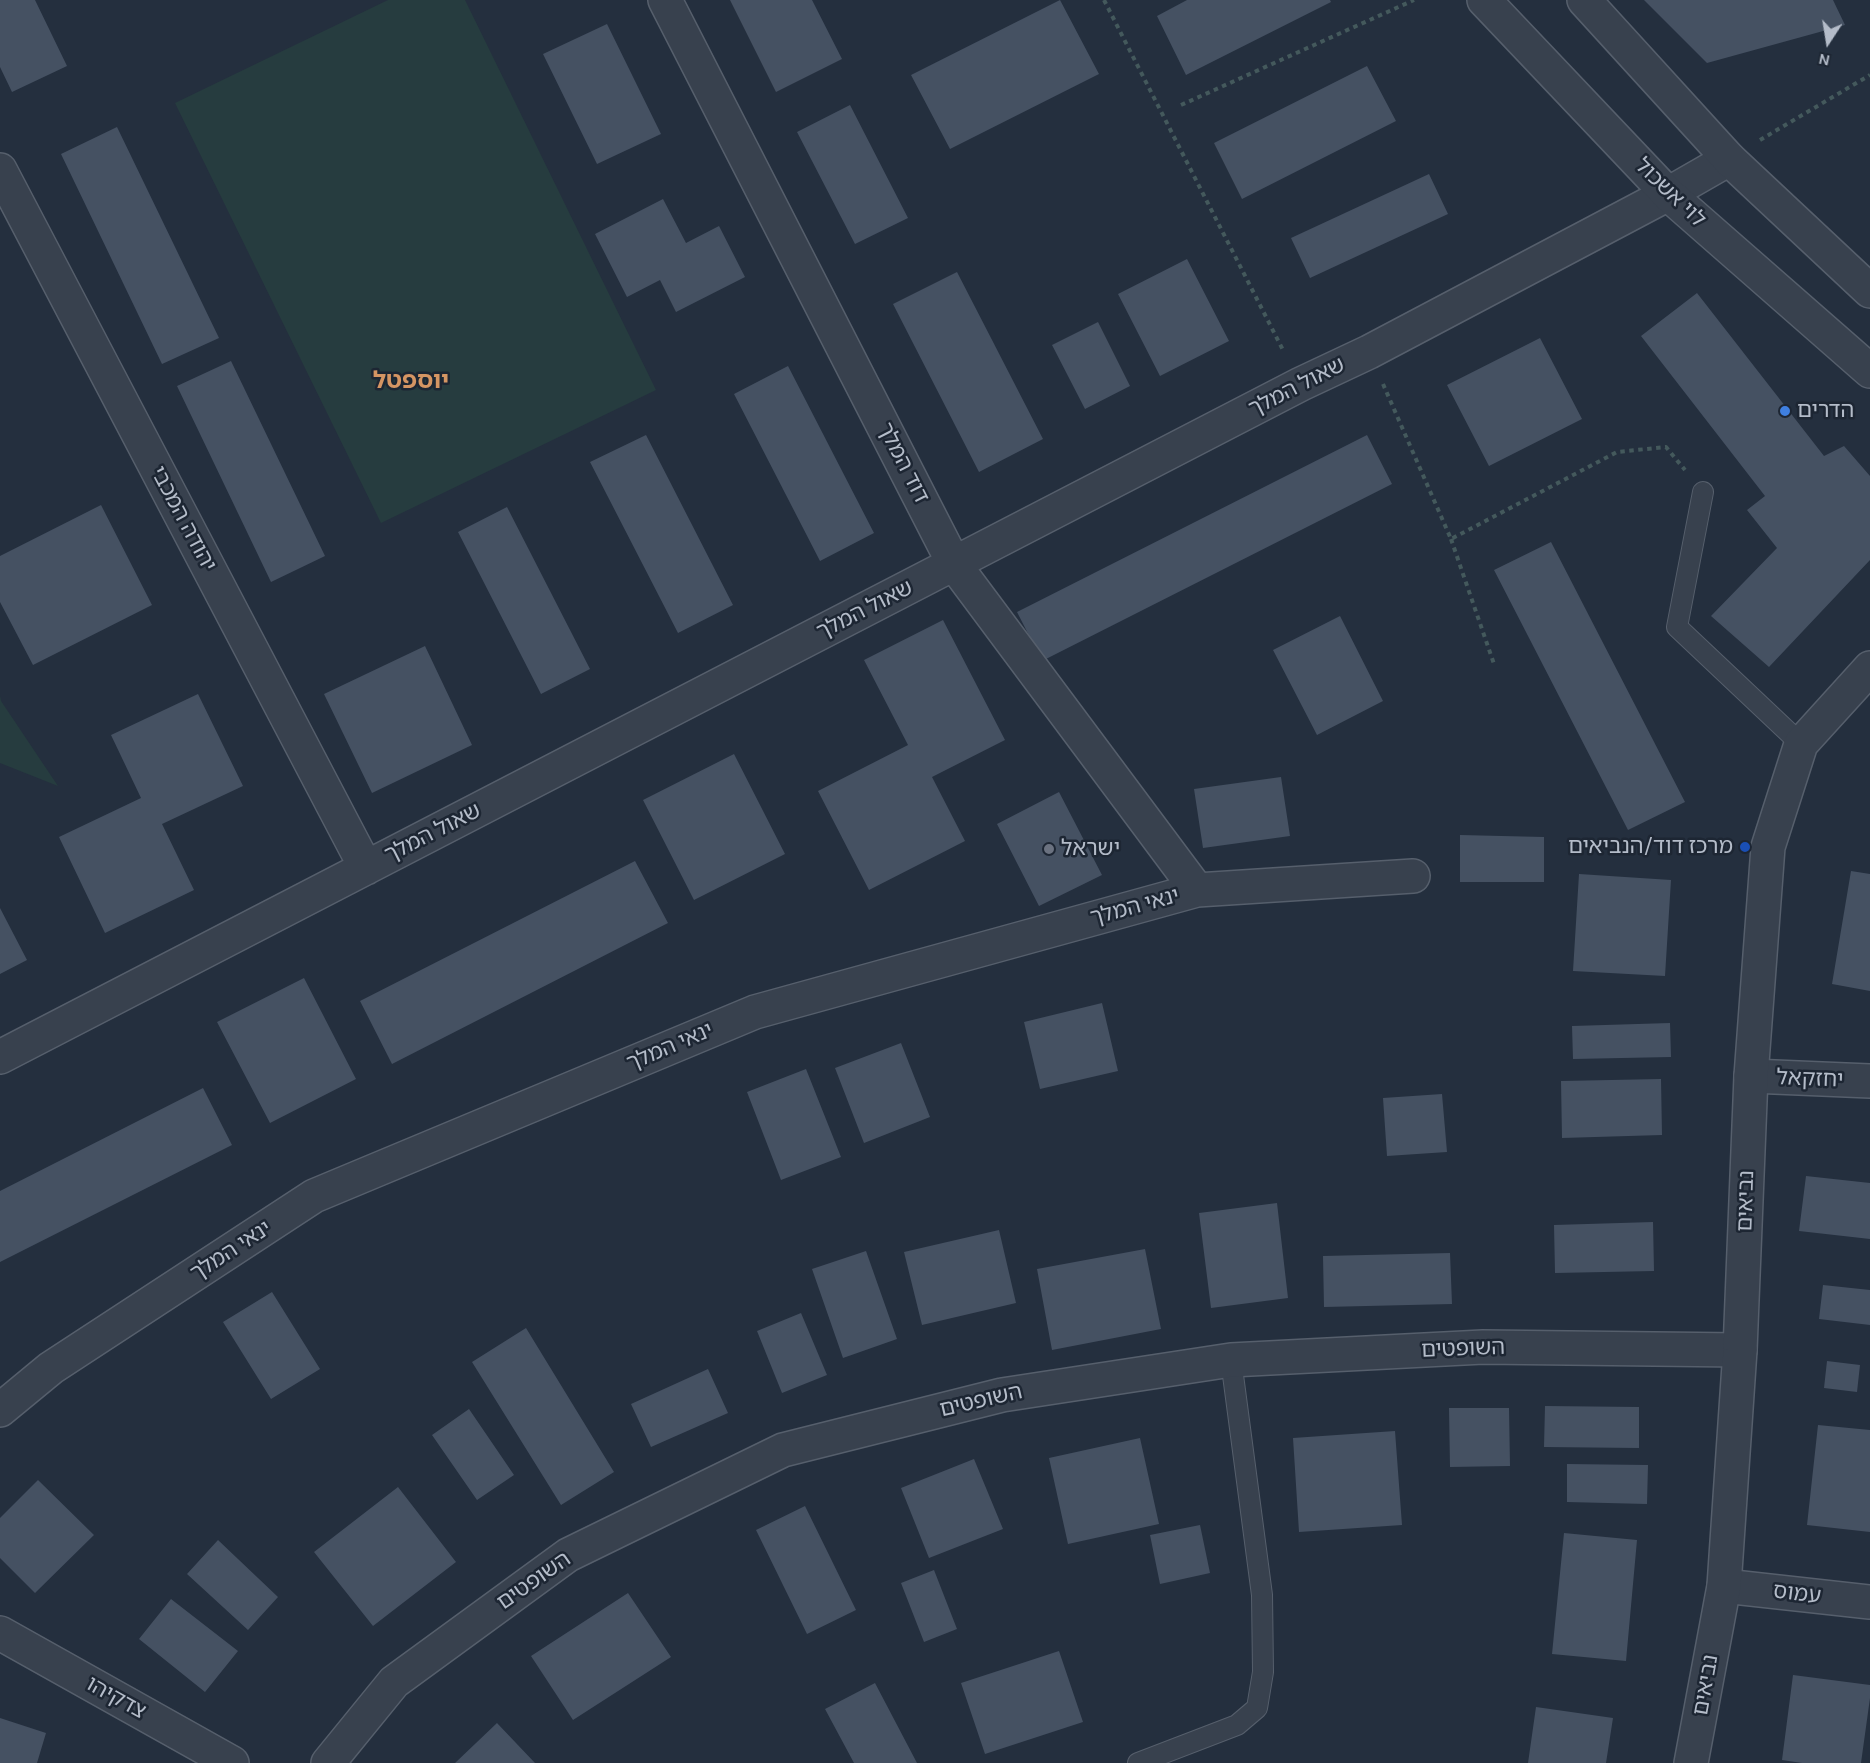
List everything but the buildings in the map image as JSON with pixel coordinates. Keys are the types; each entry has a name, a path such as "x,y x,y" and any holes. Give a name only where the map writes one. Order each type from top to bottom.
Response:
{"street":[{"name":"דוד המלך","path":"665,0 954,564 1197,890"},
{"name":"לוי אשכול","path":"1484,0 1668,194 1870,371"},
{"path":"1584,0 1729,159 1870,291"},
{"name":"שאול המלך","path":"0,1057 1300,384 1369,352 1668,194 1729,159"},
{"name":"יהודה המכבי","path":"0,170 366,868"},
{"name":"נביאים","path":"1691,1763 1724,1586 1740,1350 1751,1076 1768,847 1801,744 1870,668"},
{"name":"ינאי המלך","path":"0,1410 51,1368 315,1196 755,1012 1197,890 1413,876"},
{"name":"יחזקאל","path":"1751,1076 1870,1082"},
{"name":"השופטים","path":"328,1763 394,1682 568,1555 783,1450 1002,1395 1231,1360 1483,1347 1740,1350"},
{"name":"עמוס","path":"1724,1586 1870,1602"},
{"name":"צדקיהו","path":"0,1633 232,1763"}],"lane":[{"path":"1703,492 1677,627 1801,744"},
{"path":"1138,1763 1237,1725 1257,1708 1263,1672 1262,1595 1231,1360"}],"path":[{"path":"1104,0 1300,384"},
{"path":"1180,105 1414,0"},
{"path":"1729,159 1870,75"},
{"path":"1369,352 1451,539 1494,664"},
{"path":"1451,539 1617,452 1666,447 1703,492"}],"green space":[{"path":"388,0 465,0 656,390 381,523 175,103"},
{"path":"0,696 1,701 58,786 0,763"}],"place":[{"name":"הדרים","path":"1785,411"},
{"name":"מרכז דוד/הנביאים","path":"1745,847"},
{"name":"ישראל","path":"1049,849"}],"district":[{"name":"יוספטל","path":"411,381"}]}
